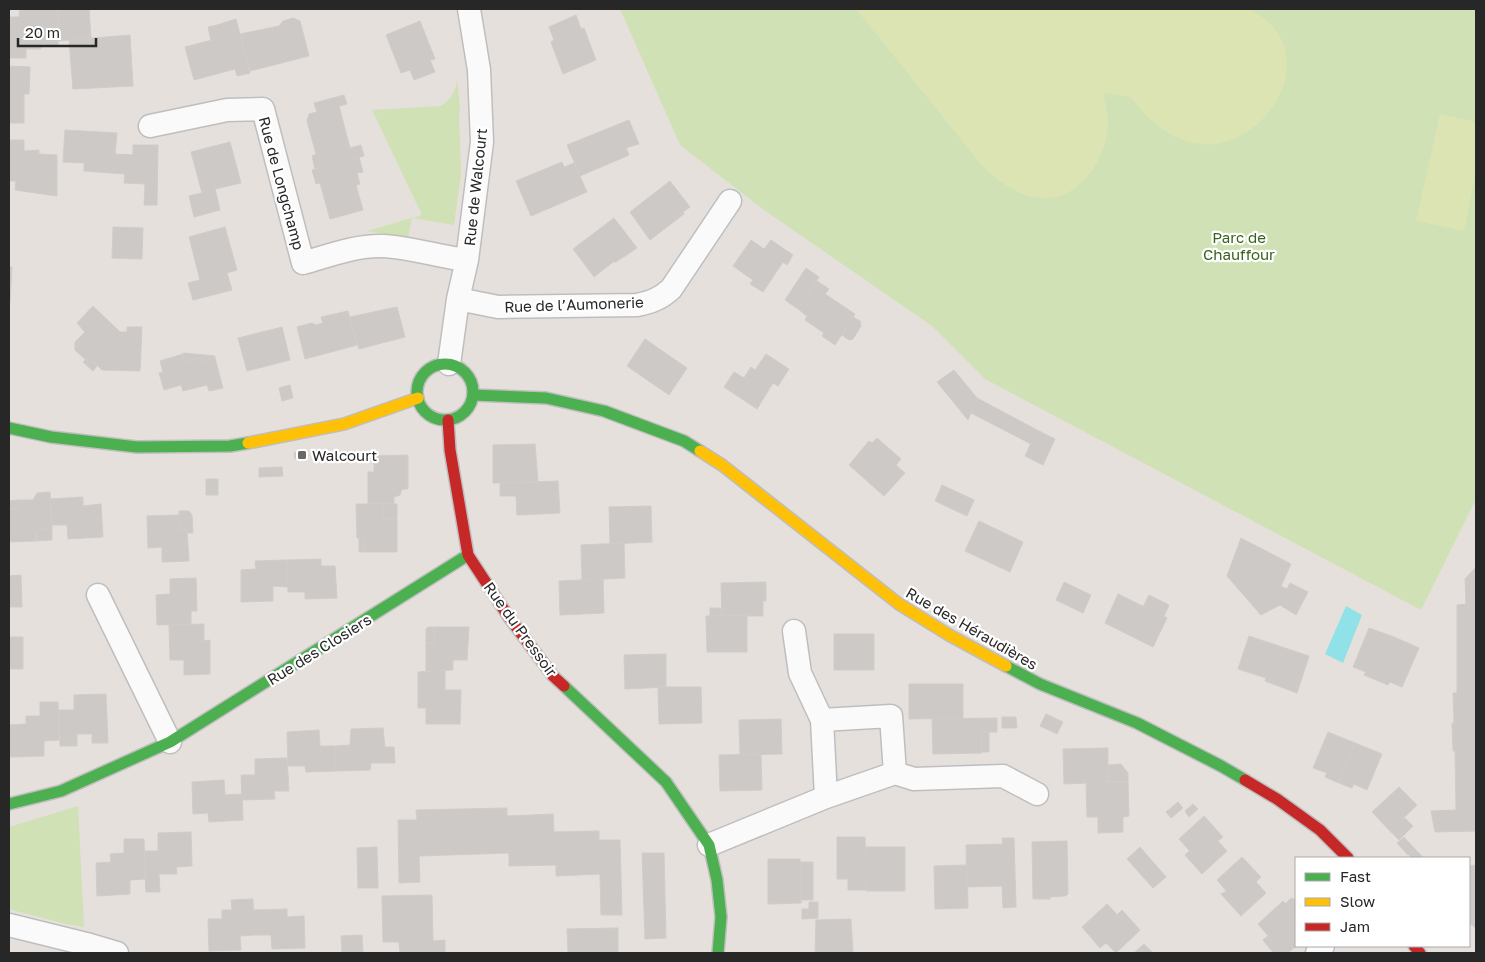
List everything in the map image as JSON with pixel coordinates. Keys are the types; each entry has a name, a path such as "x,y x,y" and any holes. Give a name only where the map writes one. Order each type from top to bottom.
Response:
{"street":[{"name":"Rue de Walcourt","path":"449,364 458,299 467,260 482,142 479,70 469,9"},
{"name":"Rue de Longchamp","path":"150,126 228,110 262,110 303,263 366,246 384,246 467,260"},
{"name":"Rue de l’Aumonerie","path":"458,299 498,307 637,305 652,302 662,297 671,289 730,202"},
{"path":"449,364 459,368 467,375 472,384 473,395 463,413 448,420 437,419 423,409 418,398 418,384 426,371 434,366 449,364"},
{"name":"Rue des Héraudières","path":"473,395 546,398 604,411 684,442 722,465 899,604 949,635 1040,684 1137,723 1221,766 1277,799 1313,825 1347,857"},
{"path":"9,428 51,437 137,447 224,447 344,424 418,398"},
{"name":"Rue du Pressoir","path":"448,420 450,450 468,555 508,616 553,676 666,782 709,845 717,880 722,917 718,953"},
{"name":"Rue des Closiers","path":"9,804 61,791 170,742 468,555"},
{"path":"98,595 170,742"},
{"path":"794,631 800,673 822,720 826,797"},
{"path":"822,720 891,716 895,773"},
{"path":"709,845 826,797 895,773 914,778 1003,776 1037,794"},
{"path":"9,925 117,953"}],"green space":[{"name":"Parc de Chauffour","path":"620,9 1476,9 1476,499 1421,610 985,379 932,326 764,210 680,145"},
{"path":"856,9 1250,9 1264,18 1276,30 1284,46 1287,63 1285,80 1279,97 1269,112 1256,125 1241,135 1225,142 1211,144 1184,141 1172,135 1149,118 1131,97 1103,93 1108,123 1102,152 1095,166 1075,188 1063,195 1049,198 1033,197 1013,189 984,168"},
{"path":"457,80 460,107 461,174 454,225 412,218 408,238 367,231 422,215 372,110 440,106 452,96"},
{"path":"1440,114 1476,122 1476,173 1464,231 1416,221"},
{"path":"78,806 84,927 12,910 9,908 9,827"}],"water":[{"path":"1346,606 1362,615 1343,663 1325,654"}],"building":[{"path":"20,9 58,9 58,45 41,44 41,49 26,49 26,58 9,58 9,17 19,17"},
{"path":"89,9 91,38 58,41 58,10"},
{"path":"576,15 581,29 584,28 596,60 563,74 551,42 554,40 549,27"},
{"path":"293,18 300,21 309,56 250,71 240,34 279,26 283,21"},
{"path":"236,19 250,73 237,76 235,69 194,80 185,47 220,38 217,25"},
{"path":"420,21 435,59 430,60 435,72 414,80 410,70 401,73 386,35"},
{"path":"217,25 220,38 211,41 208,27"},
{"path":"130,35 133,86 73,89 69,40"},
{"path":"9,66 30,67 29,94 24,94 24,123 9,123"},
{"path":"344,95 347,104 339,106 350,148 361,145 364,156 315,169 312,156 316,154 307,121 309,114 317,112 314,103"},
{"path":"629,120 639,144 626,148 629,155 580,176 567,145"},
{"path":"65,130 117,133 115,154 133,155 133,145 158,145 157,205 144,205 145,184 124,183 125,174 84,171 84,163 63,162"},
{"path":"9,140 24,140 24,151 39,150 39,154 57,155 57,196 15,190 16,181 9,181"},
{"path":"230,142 241,183 215,189 220,210 194,217 189,196 202,193 191,152"},
{"path":"359,157 363,172 357,173 360,184 356,185 363,210 330,219 320,183 316,184 312,170"},
{"path":"562,162 564,167 574,163 587,192 531,216 516,181"},
{"path":"670,181 690,207 683,212 684,214 650,240 630,212"},
{"path":"614,218 637,248 616,262 613,262 594,277 573,249"},
{"path":"113,227 143,228 142,259 112,258"},
{"path":"225,227 237,270 227,273 232,290 193,300 188,283 200,280 189,237"},
{"path":"751,240 764,249 771,240 793,255 787,265 783,262 763,292 750,284 753,280 733,266"},
{"path":"9,267 12,267 10,303 9,303"},
{"path":"806,268 819,277 798,309 785,300"},
{"path":"817,281 829,289 825,294 855,314 835,345 822,336 824,333 805,320 807,316 798,309"},
{"path":"93,306 120,332 127,332 127,327 142,327 140,371 102,370 91,359 88,362 75,350 75,342 85,332 77,323"},
{"path":"397,307 405,337 359,349 350,317"},
{"path":"348,311 357,345 305,359 297,327 312,323 316,325 323,323 321,317"},
{"path":"853,317 860,321 861,326 853,339 849,340 842,335"},
{"path":"282,327 290,360 247,371 238,338"},
{"path":"645,339 687,368 669,395 627,366"},
{"path":"183,353 215,356 215,358 201,362 200,358 185,362"},
{"path":"183,354 185,362 200,358 201,362 215,358 223,388 209,391 207,385 183,391 181,385 164,390 159,373 163,372 160,361"},
{"path":"766,354 789,369 778,386 773,383 757,409 724,387 734,372 744,378 751,367 755,370"},
{"path":"86,359 88,362 91,359 97,366 93,371 83,362"},
{"path":"954,370 977,398 968,420 937,382"},
{"path":"290,385 293,398 282,401 279,388"},
{"path":"977,398 1037,430 1031,444 971,413"},
{"path":"1037,430 1055,439 1043,465 1025,456"},
{"path":"877,438 901,459 896,465 905,473 884,496 849,465 869,441 872,443"},
{"path":"535,444 538,482 493,483 493,445"},
{"path":"307,450 308,457 295,459 294,453"},
{"path":"408,455 408,489 402,489 400,495 394,497 394,504 368,504 368,472 374,472 374,456"},
{"path":"282,467 283,476 259,477 259,468"},
{"path":"206,479 218,479 218,495 206,495"},
{"path":"558,481 560,513 517,515 516,496 500,496 500,483"},
{"path":"942,485 974,500 967,516 935,501"},
{"path":"50,492 52,529 36,531 36,541 9,542 9,509 19,509 18,500 33,500 37,493"},
{"path":"83,497 83,506 101,504 103,537 68,539 67,525 51,525 50,499"},
{"path":"18,500 19,509 9,509 9,501"},
{"path":"356,504 383,504 384,519 397,519 397,552 364,552 364,538 357,538"},
{"path":"383,504 397,504 397,519 384,519"},
{"path":"651,506 652,542 610,544 609,507"},
{"path":"179,511 189,511 192,515 193,533 188,533 187,530 180,530"},
{"path":"179,515 180,530 187,530 189,561 162,562 162,547 148,548 147,516"},
{"path":"979,521 1023,542 1010,572 965,551"},
{"path":"40,529 52,529 52,540 36,541 36,531 40,531"},
{"path":"359,538 364,538 364,552 359,552"},
{"path":"1241,538 1291,564 1281,586 1287,589 1290,583 1308,592 1296,615 1280,605 1261,615 1227,576"},
{"path":"624,543 625,578 582,580 581,545"},
{"path":"321,559 321,566 335,566 337,598 305,599 305,592 288,592 287,560"},
{"path":"287,560 288,587 273,586 273,601 241,602 241,570 256,569 255,561"},
{"path":"1476,567 1476,831 1435,832 1431,811 1456,810 1455,751 1453,751 1452,723 1454,723 1453,693 1457,693 1457,605 1466,604 1465,579"},
{"path":"21,575 22,607 9,607 9,576"},
{"path":"196,578 197,611 191,611 191,624 157,625 156,595 170,594 170,579"},
{"path":"603,579 604,613 560,615 559,581"},
{"path":"766,582 766,601 763,601 763,616 722,616 721,583"},
{"path":"1064,582 1091,595 1083,613 1056,600"},
{"path":"1118,594 1167,618 1153,647 1105,623"},
{"path":"1149,595 1169,605 1164,616 1143,607"},
{"path":"710,608 722,608 722,616 710,616"},
{"path":"706,616 747,616 747,652 707,652"},
{"path":"204,624 204,641 210,640 210,674 184,675 184,660 170,660 169,625"},
{"path":"434,627 434,643 426,643 426,629"},
{"path":"434,627 469,627 467,660 453,660 453,670 426,671 426,643 434,643"},
{"path":"1369,628 1394,637 1376,680 1364,675 1366,672 1353,667"},
{"path":"834,634 874,634 874,670 834,670"},
{"path":"1249,636 1309,656 1297,693 1265,681 1266,678 1238,669"},
{"path":"9,637 23,637 23,669 9,669"},
{"path":"1394,637 1419,648 1402,687 1390,682 1388,685 1376,680"},
{"path":"666,654 666,687 625,689 624,655"},
{"path":"445,670 445,690 461,690 460,724 426,724 426,708 418,708 418,672"},
{"path":"909,684 963,684 963,718 909,719"},
{"path":"658,687 701,687 702,723 659,724"},
{"path":"106,694 108,743 92,743 92,734 77,734 77,746 60,746 59,710 74,710 74,695"},
{"path":"40,702 58,702 59,740 44,741 44,756 9,757 9,725 26,724 26,716 40,716"},
{"path":"1046,714 1063,722 1057,734 1040,726"},
{"path":"1002,717 1016,717 1017,728 1002,728"},
{"path":"997,718 997,732 982,732 982,753 933,754 932,719"},
{"path":"781,719 782,754 740,755 739,720"},
{"path":"383,728 385,747 394,747 395,763 371,763 370,770 336,771 335,746 350,745 351,729"},
{"path":"319,730 320,746 335,746 336,771 306,772 305,766 288,766 287,732"},
{"path":"982,732 989,732 989,752 982,752"},
{"path":"1328,732 1355,743 1339,783 1325,777 1327,773 1313,768"},
{"path":"1355,743 1382,754 1367,790 1354,784 1352,788 1339,783"},
{"path":"1108,748 1108,782 1064,784 1063,749"},
{"path":"761,754 762,790 720,791 719,755"},
{"path":"287,758 289,791 274,791 275,799 242,800 241,775 255,775 255,759"},
{"path":"1121,764 1128,773 1128,782 1108,782 1108,765"},
{"path":"224,780 225,795 242,794 243,820 209,822 208,813 193,814 192,782"},
{"path":"1128,782 1129,816 1123,817 1123,832 1098,833 1098,817 1087,817 1086,783"},
{"path":"1399,787 1417,805 1390,831 1372,812"},
{"path":"1178,802 1183,808 1171,818 1166,812"},
{"path":"1193,804 1198,809 1189,817 1185,811"},
{"path":"507,808 507,816 553,814 554,832 599,831 599,840 620,840 622,915 601,915 600,874 556,876 556,865 509,866 509,853 419,856 420,882 399,883 398,820 417,820 416,810"},
{"path":"1204,816 1223,837 1218,841 1227,851 1202,874 1193,864 1198,860 1179,839"},
{"path":"1404,817 1413,826 1399,840 1390,831"},
{"path":"191,832 192,866 176,867 177,874 159,874 160,892 146,892 144,851 158,851 158,833"},
{"path":"837,837 865,837 866,890 848,890 848,879 837,879"},
{"path":"1404,837 1415,849 1408,855 1397,843"},
{"path":"1002,838 1014,838 1016,907 1003,908 1002,886 967,887 966,845 1003,844"},
{"path":"124,839 144,839 145,879 130,880 130,894 97,896 96,863 111,862 110,854 124,853"},
{"path":"1067,841 1068,894 1050,897 1050,899 1033,899 1032,842"},
{"path":"377,847 378,888 358,888 357,848"},
{"path":"865,847 905,847 905,891 866,891"},
{"path":"1140,847 1166,877 1153,888 1127,859"},
{"path":"1415,849 1423,857 1411,857 1409,855"},
{"path":"1190,850 1198,860 1193,864 1185,855"},
{"path":"642,853 664,853 666,938 645,939"},
{"path":"1242,857 1261,877 1256,882 1266,893 1241,916 1230,904 1234,900 1217,880"},
{"path":"768,859 800,859 801,903 768,904"},
{"path":"800,862 813,862 813,900 801,900"},
{"path":"967,865 968,908 935,909 934,866"},
{"path":"1474,865 1476,868 1476,929 1470,924 1470,866"},
{"path":"1227,891 1234,900 1230,904 1221,894"},
{"path":"432,895 433,941 445,940 445,953 400,953 399,942 383,942 382,896"},
{"path":"1291,898 1295,900 1295,915 1285,904"},
{"path":"253,899 254,935 240,936 241,950 209,951 208,919 222,919 222,910 232,910 231,900"},
{"path":"1283,901 1295,915 1295,947 1288,953 1274,953 1271,950 1276,945 1258,924"},
{"path":"809,902 818,902 818,918 802,919 802,909 809,909"},
{"path":"1107,904 1126,924 1131,920 1140,930 1116,953 1106,943 1100,948 1082,927"},
{"path":"287,909 287,917 304,916 305,948 272,949 271,935 254,935 253,910"},
{"path":"1122,910 1131,920 1126,924 1117,915"},
{"path":"851,919 853,953 815,953 816,920"},
{"path":"618,928 618,953 568,953 567,929"},
{"path":"362,935 363,953 342,953 341,936"},
{"path":"1268,936 1276,945 1271,950 1263,940"},
{"path":"1144,944 1153,953 1134,953"}],"traffic: fast":[{"path":"445,364 456,366 465,372 471,381 473,392 471,403 465,412 456,418 445,420 434,418 425,412 419,403 417,392 419,381 425,372 434,366 445,364"},
{"path":"473,395 546,398 604,411 684,441 700,451"},
{"path":"9,428 51,437 137,447 230,446 248,443"},
{"path":"9,804 61,791 170,742 468,555"},
{"path":"1006,666 1040,684 1137,723 1245,780"},
{"path":"564,686 666,782 709,845 717,880 721,917 718,953"}],"traffic: slow":[{"path":"248,443 344,424 418,398"},
{"path":"700,451 722,465 899,604 949,635 1006,666"}],"traffic: jam":[{"path":"448,420 450,450 468,555 508,616 553,676 564,686"},
{"path":"1245,780 1277,799 1320,830 1347,857"},
{"path":"1415,947 1420,953"}],"place":[{"name":"Walcourt","path":"302,455"}]}
